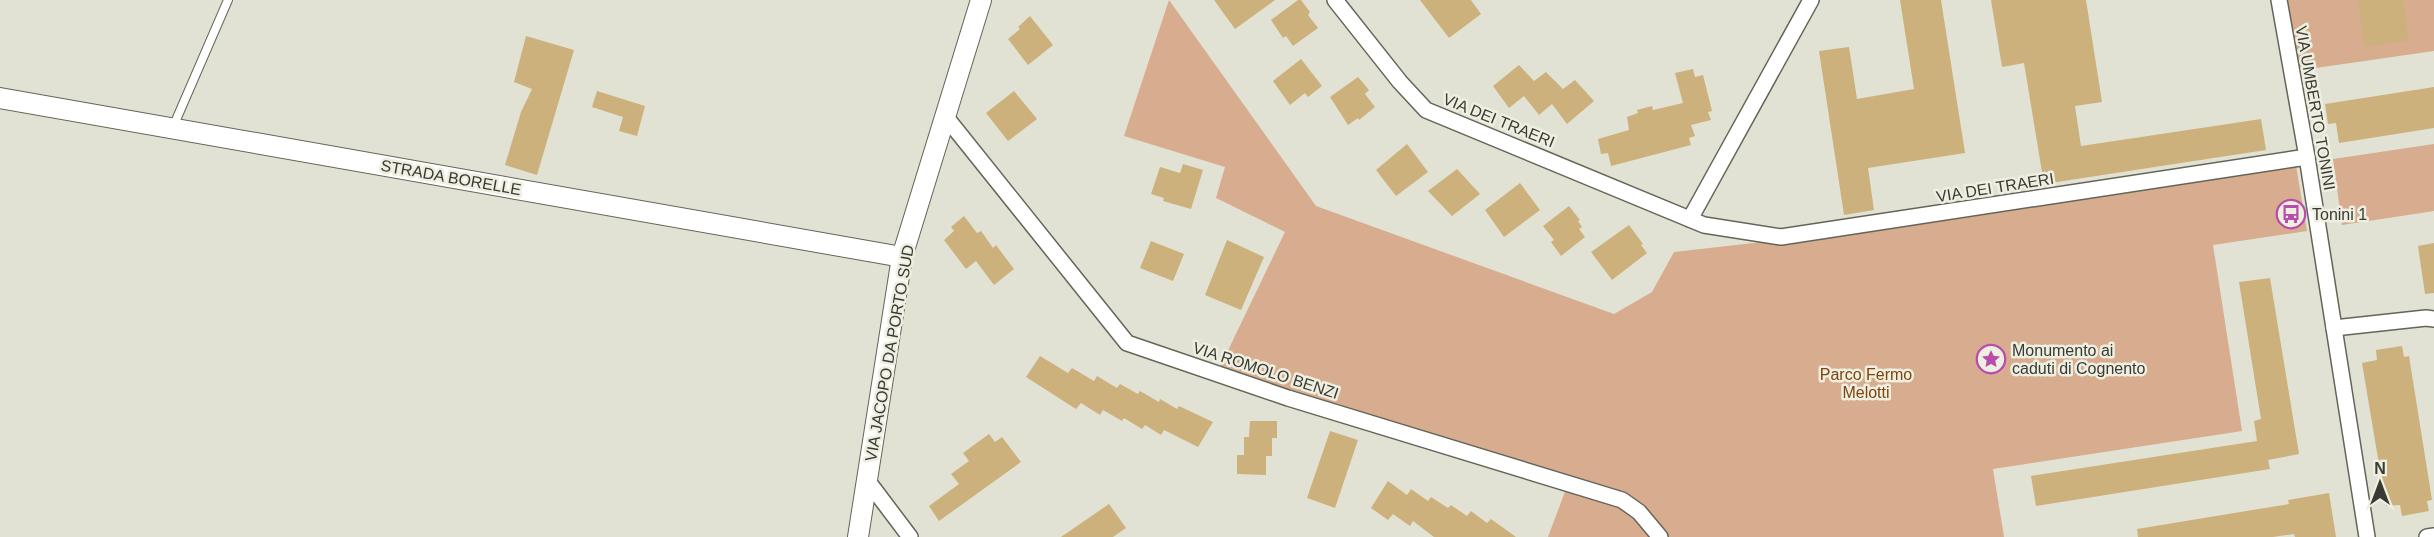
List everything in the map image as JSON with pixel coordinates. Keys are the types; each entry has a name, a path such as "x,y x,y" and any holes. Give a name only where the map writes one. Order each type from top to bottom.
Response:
{"street":[{"name":"VIA JACOPO DA PORTO SUD","path":"858,537 902,257 981,0"},
{"name":"VIA DEI TRAERI","path":"1335,0 1400,82 1426,110 1704,225 1781,237 2307,157"},
{"path":"1690,219 1811,0"},
{"name":"VIA UMBERTO TONINI","path":"2279,0 2307,157 2367,537"},
{"name":"STRADA BORELLE","path":"0,98 902,257"},
{"name":"VIA ROMOLO BENZI","path":"945,116 1127,343 1288,398 1623,500 1655,528 1660,537"},
{"path":"2334,328 2434,319"},
{"path":"867,480 910,537"},
{"path":"2427,537 2434,536"}],"lane":[{"path":"172,128 228,0"}],"green space":[{"name":"Parco Fermo Melotti","path":"1169,0 1316,206 1614,314 1652,292 1674,252 1807,237 2296,165 2307,231 2213,245 2242,431 1993,469 2004,537 1548,537 1569,481 1220,367 1285,232 1216,198 1225,167 1124,136"},
{"path":"2276,0 2434,0 2434,51 2288,72"},
{"path":"2434,144 2434,211 2342,225 2333,159"}],"building":[{"path":"1214,0 1275,0 1235,29"},
{"path":"1301,0 1310,12 1308,15 1318,28 1293,46 1286,36 1283,38 1271,20"},
{"path":"1420,0 1471,0 1481,14 1449,38"},
{"path":"1900,0 1941,0 1965,153 1868,168 1874,210 1844,215 1819,51 1849,47 1857,99 1914,89"},
{"path":"1991,0 2086,0 2102,102 2075,106 2081,146 2261,119 2266,150 2044,184 2024,63 2002,67"},
{"path":"2358,0 2403,0 2409,41 2364,47"},
{"path":"1030,16 1053,45 1028,65 1008,39"},
{"path":"526,36 574,50 537,175 505,165 521,112 532,89 514,82"},
{"path":"1301,59 1322,86 1308,97 1305,93 1290,105 1273,81"},
{"path":"1519,65 1534,81 1546,72 1563,89 1575,80 1594,101 1567,124 1552,104 1539,115 1524,96 1509,108 1493,86"},
{"path":"1693,69 1695,77 1703,75 1712,111 1708,112 1711,120 1691,125 1695,136 1689,138 1691,145 1611,166 1608,153 1601,154 1598,139 1629,130 1627,117 1638,113 1637,110 1652,106 1653,110 1683,103 1675,73"},
{"path":"1358,77 1369,90 1365,94 1375,107 1359,120 1358,118 1348,125 1330,97"},
{"path":"2434,87 2434,128 2339,143 2336,123 2328,124 2325,104"},
{"path":"597,91 645,106 637,136 619,131 623,117 592,107"},
{"path":"1014,91 1037,119 1008,141 986,113"},
{"path":"1407,144 1428,172 1396,196 1376,170"},
{"path":"1183,164 1203,170 1191,209 1163,201 1164,198 1151,194 1160,167 1180,173"},
{"path":"1457,169 1480,194 1452,216 1428,191"},
{"path":"1520,183 1540,210 1504,237 1485,210"},
{"path":"1569,206 1580,220 1578,221 1582,227 1579,229 1585,237 1561,256 1551,242 1554,240 1543,226"},
{"path":"964,216 977,233 981,231 993,248 996,245 1014,269 994,285 976,261 966,269 944,240 954,231 951,227"},
{"path":"1629,225 1647,253 1612,280 1591,252"},
{"path":"1227,240 1264,257 1241,310 1205,295"},
{"path":"1151,241 1184,254 1173,281 1140,268"},
{"path":"2434,243 2434,293 2425,294 2418,246"},
{"path":"2270,278 2299,454 2268,460 2270,469 2036,506 2031,476 2257,441 2254,421 2261,419 2239,282"},
{"path":"2402,346 2404,357 2409,356 2432,500 2427,501 2429,511 2402,516 2400,505 2386,506 2362,363 2377,360 2376,350"},
{"path":"1040,356 1068,373 1072,368 1094,381 1097,376 1117,388 1120,384 1138,394 1140,391 1159,402 1160,399 1177,409 1179,406 1213,422 1198,447 1164,430 1161,435 1145,425 1142,429 1124,418 1122,421 1103,410 1100,415 1081,403 1076,409 1026,377"},
{"path":"1250,421 1277,421 1277,438 1272,438 1272,456 1266,456 1266,475 1237,474 1237,455 1244,455 1244,437 1249,437"},
{"path":"1330,431 1358,440 1335,508 1307,498"},
{"path":"989,434 995,442 1002,437 1021,462 939,521 929,506 959,484 951,474 969,461 963,453"},
{"path":"1388,481 1407,495 1411,489 1428,501 1431,497 1448,508 1451,505 1467,516 1471,511 1487,523 1491,519 1516,537 1434,537 1413,521 1410,526 1393,514 1388,520 1371,508"},
{"path":"2329,493 2336,537 2295,537 2294,534 2273,537 2138,537 2137,529 2289,504 2288,500"},
{"path":"1109,504 1126,528 1113,537 1061,537"}],"place":[{"name":"Tonini 1","path":"2291,214"},
{"name":"Monumento ai caduti di Cognento","path":"1991,359"}]}
